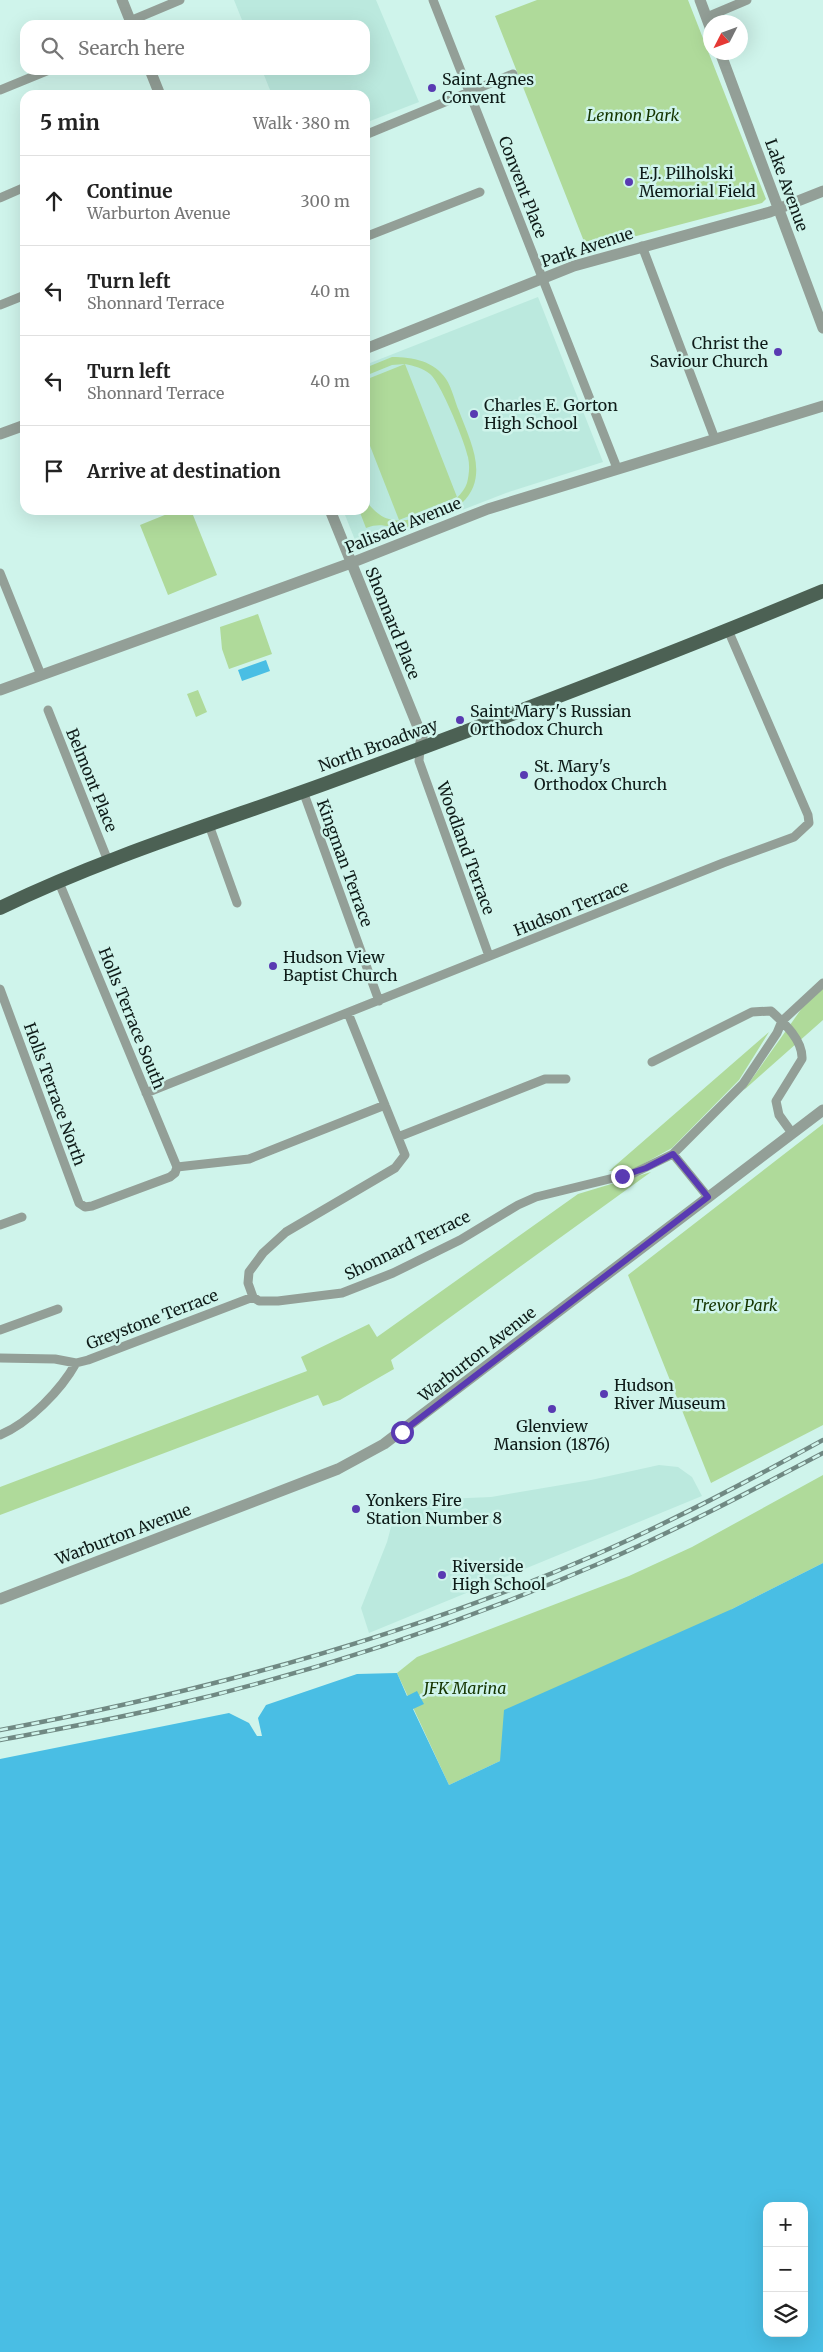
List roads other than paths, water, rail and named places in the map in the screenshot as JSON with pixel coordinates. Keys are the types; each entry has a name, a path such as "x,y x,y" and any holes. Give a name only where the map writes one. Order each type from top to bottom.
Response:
{"main road":[{"name":"North Broadway","path":"0,908 58,880 420,748 728,630 823,591"}],"street":[{"path":"122,0 130,20"},
{"path":"137,20 180,0"},
{"name":"Convent Place","path":"433,0 617,468"},
{"path":"700,0 706,15"},
{"path":"721,15 748,0"},
{"name":"Lake Avenue","path":"723,60 823,328"},
{"path":"370,133 513,74"},
{"path":"0,90 37,75"},
{"path":"152,75 158,90"},
{"path":"0,198 20,189"},
{"name":"Park Avenue","path":"370,347 574,266 779,209 823,191"},
{"path":"370,235 480,192"},
{"path":"642,246 715,439"},
{"path":"0,305 20,297"},
{"name":"Palisade Avenue","path":"0,690 351,564 488,509 823,406"},
{"path":"0,434 20,427"},
{"name":"Shonnard Place","path":"332,515 422,737 420,748"},
{"path":"0,573 41,675"},
{"name":"Hudson Terrace","path":"146,1093 723,863 794,837 809,822 728,630"},
{"name":"Belmont Place","path":"48,710 108,861"},
{"name":"Woodland Terrace","path":"420,748 418,761 489,956"},
{"name":"Kingman Terrace","path":"303,792 379,1001"},
{"path":"209,825 237,903"},
{"name":"Holls Terrace South","path":"58,880 177,1167"},
{"name":"Shonnard Terrace","path":"253,1297 259,1301 278,1301 342,1293 393,1273 460,1240 536,1196 634,1173 673,1154 743,1084 777,1033 782,1021 823,982"},
{"name":"Holls Terrace North","path":"0,988 80,1203 85,1206 92,1206 170,1177 175,1173 177,1167"},
{"path":"652,1062 752,1012 771,1011 782,1021 800,1044 802,1052 802,1059 776,1101 779,1115 792,1133"},
{"path":"253,1297 248,1283 249,1272 264,1253 296,1224 395,1168 405,1155 348,1013"},
{"path":"398,1137 545,1079 566,1079"},
{"path":"177,1167 249,1159 385,1105"},
{"name":"Warburton Avenue","path":"0,1599 338,1468 384,1444 823,1110"},
{"path":"673,1154 708,1197"},
{"path":"0,1225 22,1217"},
{"name":"Greystone Terrace","path":"0,1358 55,1359 76,1363 253,1297"},
{"path":"0,1330 58,1309"},
{"path":"0,1435 13,1430 28,1418 68,1377 76,1363"}],"water":[{"path":"266,660 270,671 242,681 238,670"},
{"path":"823,1563 823,2352 0,2352 0,1759 229,1713 249,1723 257,1736 262,1736 258,1718 266,1705 357,1674 397,1673 407,1696 417,1691 424,1704 413,1709 449,1785 500,1761 504,1710 732,1609"}],"railway":[{"path":"0,1730 76,1715 227,1680 377,1637 450,1612 523,1585 624,1542 710,1500 823,1440"},
{"path":"0,1740 130,1715 227,1692 335,1661 442,1626 546,1586 627,1551 712,1511 823,1453"}],"place":[{"name":"Saint Agnes Convent","path":"432,88"},
{"name":"E.J. Pilholski Memorial Field","path":"629,182"},
{"name":"Christ the Saviour Church","path":"778,352"},
{"name":"Charles E. Gorton High School","path":"474,414"},
{"name":"Saint Mary's Russian Orthodox Church","path":"460,720"},
{"name":"St. Mary's Orthodox Church","path":"524,775"},
{"name":"Hudson View Baptist Church","path":"273,966"},
{"name":"Hudson River Museum","path":"604,1394"},
{"name":"Glenview Mansion (1876)","path":"552,1409"},
{"name":"Yonkers Fire Station Number 8","path":"356,1509"},
{"name":"Riverside High School","path":"442,1575"}],"park label":[{"name":"Lennon Park","path":"633,115"},
{"name":"Trevor Park","path":"735,1305"},
{"name":"JFK Marina","path":"465,1688"}]}
